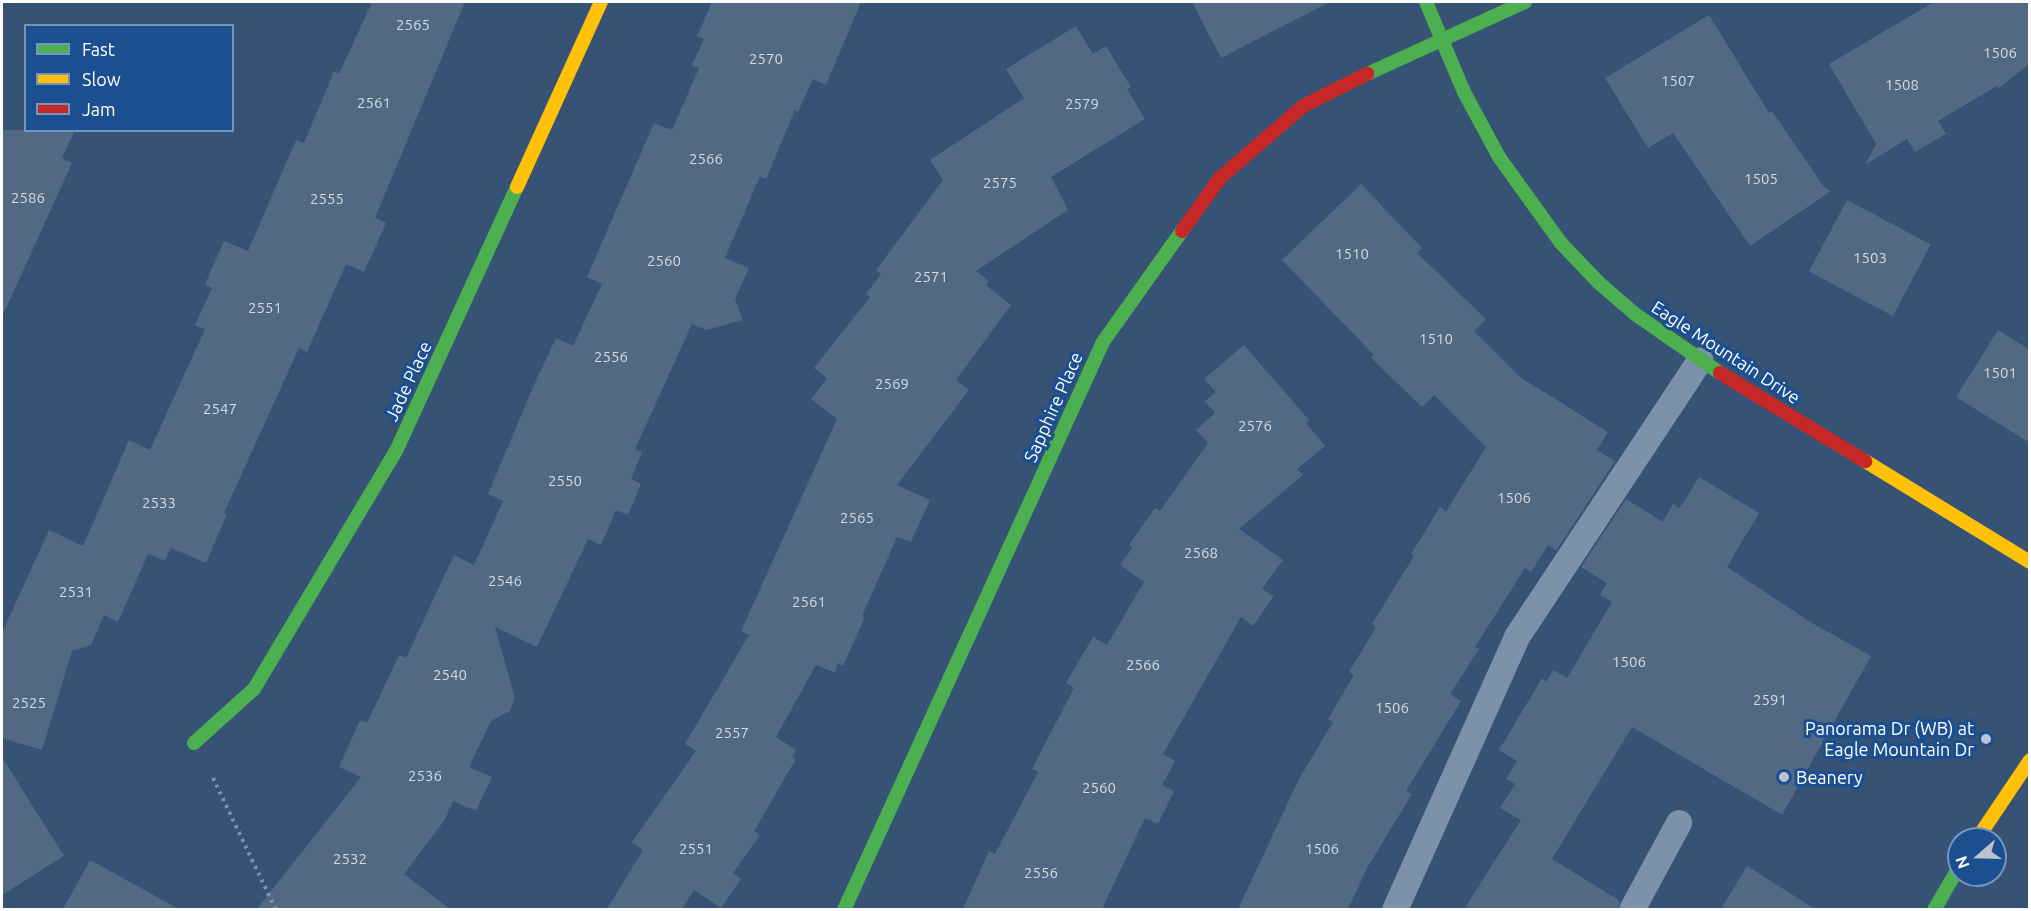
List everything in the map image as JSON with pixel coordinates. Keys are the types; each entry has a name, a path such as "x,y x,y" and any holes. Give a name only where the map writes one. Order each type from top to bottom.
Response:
{"street":[{"name":"Jade Place","path":"194,743 254,689 397,449 601,2"},
{"name":"Eagle Mountain Drive","path":"1426,2 1464,92 1499,157 1527,199 1561,243 1635,314 1700,360 2030,562"},
{"name":"Sapphire Place","path":"844,909 1102,342 1220,178 1303,106 1441,39 1525,2"},
{"path":"1985,827 2030,760"},
{"path":"1934,909 1947,887"}],"lane":[{"path":"1395,909 1517,637 1700,360"},
{"path":"1632,909 1680,823"}],"path":[{"path":"194,743 276,909"}],"building":[{"path":"372,2 465,2 375,218 386,223 364,272 346,264 307,352 299,348 224,513 227,514 206,563 171,548 165,561 148,554 118,622 104,615 91,645 72,651 42,750 2,738 2,633 49,530 83,546 129,440 150,450 205,329 195,325 212,288 205,284 224,241 248,251 296,140 304,143 334,71 339,74"},
{"path":"712,2 861,2 826,85 813,79 798,112 795,110 766,179 760,176 725,258 749,268 735,299 743,320 706,330 692,324 635,449 642,452 631,479 641,484 628,515 616,510 601,545 588,539 537,647 495,627 515,698 510,711 491,721 469,767 492,777 476,811 453,801 444,821 404,874 450,909 257,909 361,777 339,767 360,720 367,723 399,655 406,658 454,555 474,565 503,501 488,494 534,385 556,338 573,346 602,284 587,277 654,123 672,130 699,68 692,65 704,39 697,36"},
{"path":"1192,2 1330,2 1221,58"},
{"path":"1934,2 2030,2 2030,63 1999,88 1997,86 1938,121 1946,134 1915,152 1907,139 1865,165 1876,144 1829,64"},
{"path":"1709,15 1769,113 1772,111 1824,187 1831,191 1750,246 1673,133 1648,148 1605,78"},
{"path":"1076,26 1093,54 1106,46 1131,87 1127,89 1145,119 1051,177 1068,210 976,271 989,281 986,285 1011,305 956,380 969,390 897,485 930,500 911,542 897,537 843,666 838,663 835,673 816,665 776,737 796,750 792,757 796,759 754,831 760,835 733,873 741,879 721,908 694,890 682,909 607,909 643,850 632,842 696,751 685,744 749,635 741,631 837,419 811,399 827,378 814,368 870,297 866,294 881,274 876,270 943,180 930,160 1024,98 1006,69"},
{"path":"2,130 74,132 62,158 72,163 2,317"},
{"path":"1361,184 1422,248 1417,253 1486,319 1474,331 1520,377 1608,432 1597,450 1615,461 1556,551 1548,545 1531,572 1525,568 1475,647 1479,649 1450,694 1461,701 1406,791 1412,794 1367,868 1348,909 1238,909 1299,779 1333,722 1328,719 1354,675 1349,672 1376,627 1372,624 1414,556 1411,554 1440,507 1446,512 1486,447 1434,395 1422,407 1371,358 1374,355 1282,260"},
{"path":"1847,200 1931,245 1893,316 1809,272"},
{"path":"1998,330 2030,350 2030,443 1956,397"},
{"path":"1244,345 1309,420 1306,423 1325,446 1297,469 1303,475 1239,529 1283,560 1262,589 1274,596 1253,626 1241,617 1163,754 1175,761 1162,785 1174,791 1158,824 1145,818 1102,909 963,909 989,851 995,854 1038,772 1032,769 1074,688 1066,683 1093,637 1107,645 1144,582 1120,565 1133,547 1129,545 1155,508 1160,511 1208,443 1196,430 1215,413 1205,401 1216,392 1204,379"},
{"path":"1699,477 1759,513 1727,567 1812,623 1871,656 1782,815 1632,727 1552,859 1620,901 1617,909 1464,909 1521,820 1500,808 1515,784 1506,779 1517,761 1499,750 1542,678 1546,682 1553,670 1567,678 1612,602 1600,595 1607,583 1581,567 1626,499 1663,522 1673,504 1680,508"},
{"path":"2,757 64,856 2,895"},
{"path":"90,860 179,909 63,909"},
{"path":"1747,866 1815,909 1721,909"}],"traffic: fast":[{"path":"1426,2 1464,92 1499,157 1561,243 1598,282 1635,314 1720,373"},
{"path":"1367,74 1525,2"},
{"path":"194,743 254,689 397,449 517,187"},
{"path":"844,910 1103,342 1182,231"},
{"path":"1934,910 1947,887"}],"traffic: slow":[{"path":"517,187 601,2"},
{"path":"1865,461 2030,562"},
{"path":"1985,827 2030,760"}],"traffic: jam":[{"path":"1182,231 1220,178 1303,106 1367,74"},
{"path":"1720,373 1865,461"}],"place":[{"name":"Panorama Dr (WB) at Eagle Mountain Dr","path":"1986,739"},
{"name":"Beanery","path":"1784,777"}]}
